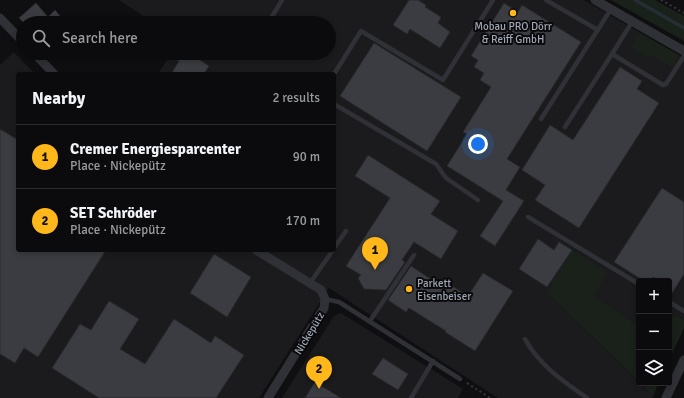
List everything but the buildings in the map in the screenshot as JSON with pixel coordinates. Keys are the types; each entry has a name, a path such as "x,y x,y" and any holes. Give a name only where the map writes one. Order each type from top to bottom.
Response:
{"street":[{"path":"594,0 684,51"},
{"path":"0,18 16,35"},
{"path":"41,60 52,72"},
{"name":"Nickepütz","path":"259,252 321,290 325,298 324,308 268,398"},
{"path":"666,398 684,360"}],"lane":[{"path":"272,16 282,0"},
{"path":"335,72 361,31 443,80 493,0"},
{"path":"546,0 598,30"},
{"path":"540,119 611,9"},
{"path":"565,127 632,22"},
{"path":"612,54 663,85 666,84 684,56"},
{"path":"336,105 436,164 446,178 478,200"},
{"path":"528,217 636,282"},
{"path":"336,245 346,232"},
{"path":"310,283 331,252"},
{"path":"370,321 414,255"},
{"path":"325,298 339,302 460,379"},
{"path":"672,304 684,311"},
{"path":"525,340 541,363 587,398"},
{"path":"411,398 433,361"}],"path":[{"path":"661,0 684,13"},
{"path":"460,379 490,398"}],"shaded area":[{"path":"119,0 584,0 684,58 684,320 674,314 672,317 672,278 636,278 636,324 592,296 581,256 574,250 546,292 636,379 636,386 643,386 653,396 652,398 498,398 329,288 259,398 0,398 0,65 14,52 16,54 16,60 22,60 33,72 16,72 16,252 336,252 336,72 159,72 167,60 336,60 336,16 143,16"},
{"path":"611,0 655,0 684,16 684,41"},
{"path":"640,33 679,55 673,68 650,55 648,57 631,47"},
{"path":"573,250 608,272 593,296 636,324 636,379 546,292"},
{"path":"341,313 463,389 458,398 282,398 334,316"},
{"path":"674,314 684,320 684,328 672,354 672,350 672,317"},
{"path":"643,386 658,386 653,396"}],"waterway":[{"path":"635,0 684,28"}],"place":[{"name":"Mobau PRO Dörr & Reiff GmbH","path":"513,13"},
{"name":"Cremer Energiesparcenter","path":"375,270"},
{"name":"Parkett Eisenbeiser","path":"409,289"},
{"name":"SET Schröder","path":"319,389"}]}
